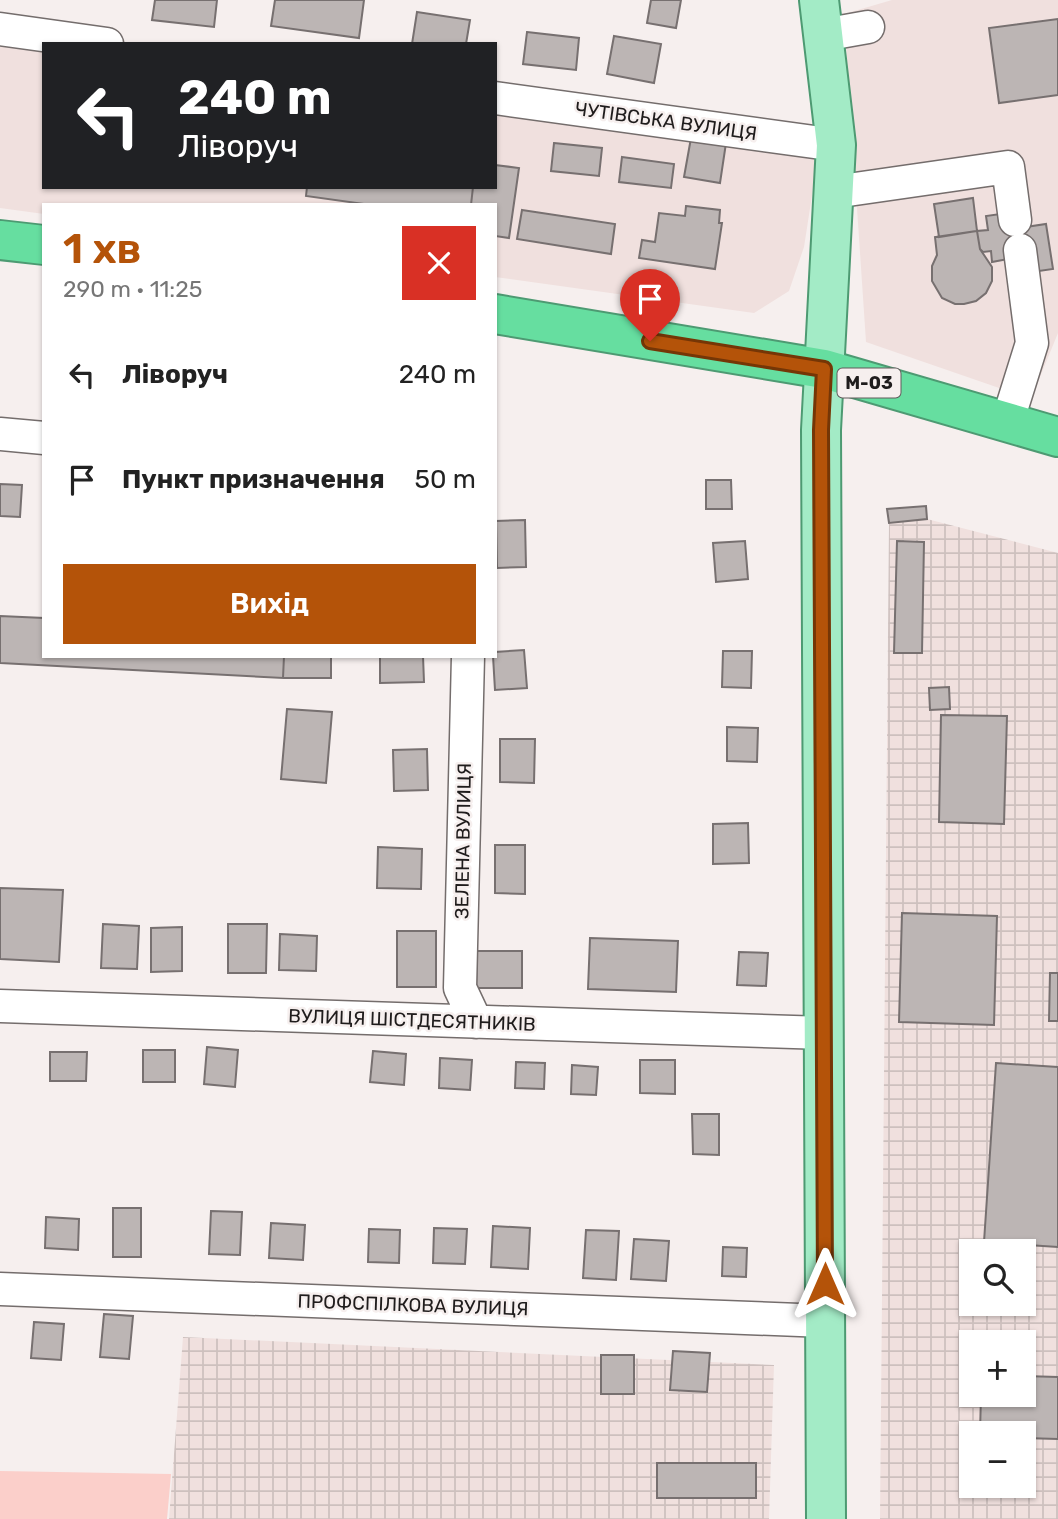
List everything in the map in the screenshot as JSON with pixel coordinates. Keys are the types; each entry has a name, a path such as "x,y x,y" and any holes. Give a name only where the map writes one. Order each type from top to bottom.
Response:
{"highway":[{"path":"0,240 42,245"},
{"name":"М-03","path":"497,314 824,369 1058,437"}],"main road":[{"path":"821,17 836,145 821,441 826,1519"}],"street":[{"path":"821,17 868,27"},
{"path":"0,29 93,42"},
{"name":"ЧУТІВСЬКА ВУЛИЦЯ","path":"497,98 836,145"},
{"path":"834,192 1008,167 1032,343 1007,423"},
{"path":"0,434 42,438"},
{"name":"ЗЕЛЕНА ВУЛИЦЯ","path":"468,658 460,988 475,1022"},
{"name":"ВУЛИЦЯ ШІСТДЕСЯТНИКІВ","path":"0,1006 825,1033"},
{"name":"ПРОФСПІЛКОВА ВУЛИЦЯ","path":"0,1289 825,1321"}],"shaded area":[{"path":"892,0 1058,0 1058,333 1031,399 866,342 844,14"},
{"path":"0,36 42,44 42,189 497,189 497,109 818,157 804,247 789,291 754,313 497,277 497,203 42,203 42,214 0,208"},
{"path":"927,519 1058,553 1058,1519 880,1519 889,523"},
{"path":"183,1337 774,1365 769,1519 169,1519"},
{"path":"0,1471 171,1474 167,1519 0,1519"}],"building":[{"path":"155,0 217,0 214,27 152,20"},
{"path":"275,0 364,0 359,38 271,26"},
{"path":"651,0 681,0 676,28 647,23"},
{"path":"417,12 470,20 466,42 412,42"},
{"path":"1058,19 1058,95 999,103 989,28"},
{"path":"527,32 579,38 576,70 523,64"},
{"path":"614,36 661,44 654,83 607,74"},
{"path":"691,138 726,143 720,183 684,177"},
{"path":"554,143 602,148 599,176 551,171"},
{"path":"622,157 674,164 671,188 619,182"},
{"path":"497,165 519,168 509,238 497,236 497,203 471,203 473,189 497,189"},
{"path":"307,189 473,189 471,203 357,203 306,196"},
{"path":"973,198 977,231 939,237 934,204"},
{"path":"686,206 720,210 719,223 722,223 715,269 639,258 642,240 655,242 659,213 685,216"},
{"path":"522,210 615,224 611,254 517,239"},
{"path":"1007,213 1019,237 1026,227 1046,224 1053,269 1032,272 1013,258 992,262 991,251 983,252 980,249 977,231 988,230 986,216"},
{"path":"977,231 980,249 992,267 992,281 986,293 976,301 955,304 942,298 932,281 932,266 937,255 935,237"},
{"path":"706,480 731,480 732,509 706,509"},
{"path":"0,484 22,485 20,517 0,516"},
{"path":"926,506 927,519 889,523 887,509"},
{"path":"525,520 526,567 497,568 497,521"},
{"path":"745,541 748,579 716,582 713,543"},
{"path":"897,541 924,542 922,653 894,653"},
{"path":"0,616 42,618 42,658 284,658 283,678 0,663"},
{"path":"524,650 527,688 495,690 493,658 497,658 497,652"},
{"path":"723,651 752,651 751,688 722,687"},
{"path":"284,658 331,658 331,678 283,678"},
{"path":"380,658 423,658 424,682 380,683"},
{"path":"949,687 950,709 930,710 929,688"},
{"path":"287,709 332,712 326,783 281,779"},
{"path":"941,715 1007,716 1004,824 939,822"},
{"path":"727,727 758,728 757,762 727,761"},
{"path":"500,739 535,739 534,783 500,782"},
{"path":"427,749 428,790 394,791 393,750"},
{"path":"748,823 749,863 713,864 713,824"},
{"path":"495,845 525,845 525,894 495,893"},
{"path":"378,847 422,849 421,889 377,888"},
{"path":"0,888 63,890 59,962 0,959"},
{"path":"902,913 997,916 994,1025 899,1022"},
{"path":"103,924 139,926 137,969 101,968"},
{"path":"228,924 267,924 266,973 228,973"},
{"path":"182,927 182,971 151,972 151,928"},
{"path":"397,931 436,931 436,987 397,987"},
{"path":"280,934 317,936 316,971 279,970"},
{"path":"590,938 678,941 676,992 588,989"},
{"path":"477,951 522,951 522,988 476,988"},
{"path":"739,952 768,953 766,986 737,985"},
{"path":"1050,973 1058,973 1058,1021 1049,1021"},
{"path":"207,1047 238,1050 235,1087 204,1084"},
{"path":"143,1050 175,1050 175,1082 143,1082"},
{"path":"373,1051 406,1054 404,1085 370,1082"},
{"path":"50,1052 87,1052 86,1081 50,1081"},
{"path":"440,1058 472,1060 470,1090 439,1088"},
{"path":"640,1060 675,1060 675,1094 640,1093"},
{"path":"516,1062 545,1063 544,1089 515,1088"},
{"path":"996,1063 1058,1067 1058,1247 1036,1246 1036,1239 984,1239"},
{"path":"572,1065 598,1067 596,1095 571,1094"},
{"path":"692,1114 719,1114 719,1155 693,1154"},
{"path":"113,1208 141,1208 141,1257 113,1257"},
{"path":"211,1211 242,1212 240,1255 209,1254"},
{"path":"46,1217 79,1219 78,1250 45,1248"},
{"path":"271,1223 305,1225 303,1260 269,1258"},
{"path":"493,1226 530,1228 528,1269 491,1267"},
{"path":"434,1228 467,1229 465,1264 433,1263"},
{"path":"369,1229 400,1230 399,1263 368,1262"},
{"path":"586,1230 619,1231 616,1280 583,1278"},
{"path":"634,1239 669,1241 666,1281 631,1279"},
{"path":"723,1247 747,1248 746,1277 722,1276"},
{"path":"104,1314 133,1316 129,1359 100,1357"},
{"path":"34,1322 64,1324 61,1360 31,1358"},
{"path":"673,1351 710,1353 707,1392 670,1390"},
{"path":"601,1355 634,1355 634,1394 601,1394"},
{"path":"1036,1376 1058,1377 1058,1439 1036,1438 1036,1421 980,1421 981,1407 1036,1407"},
{"path":"657,1463 756,1463 756,1498 657,1498"}],"route":[{"path":"650,341 824,369 821,430 825,1284"}]}
